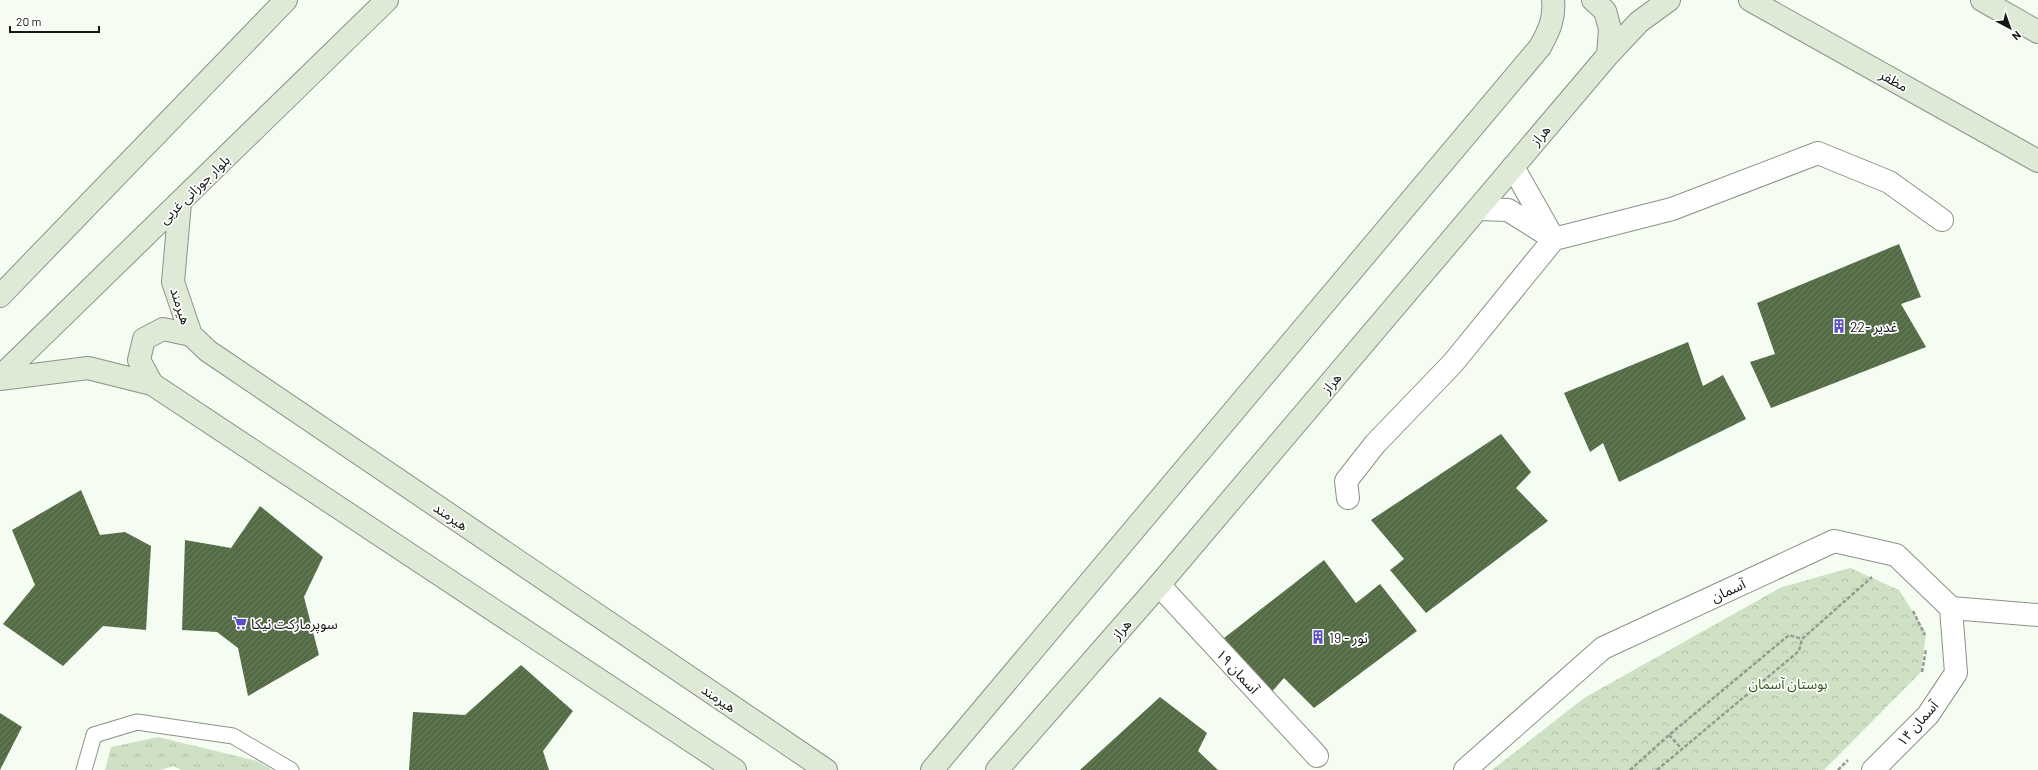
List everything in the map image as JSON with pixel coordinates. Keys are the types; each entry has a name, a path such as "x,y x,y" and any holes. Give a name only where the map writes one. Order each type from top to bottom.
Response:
{"street":[{"path":"0,296 286,0"},
{"name":"بلوار جوزانی غربی","path":"0,378 387,0"},
{"path":"1593,0 1605,11 1610,29 1608,55"},
{"name":"هراز","path":"997,770 1159,585 1608,55 1639,22 1669,0"},
{"path":"1982,0 2038,32"},
{"name":"مظفر","path":"1750,1 2038,161"},
{"path":"932,770 1540,47 1550,30 1559,4"},
{"path":"1348,498 1346,481 1375,444 1453,363 1554,239 1672,209 1818,153 1889,182 1942,220"},
{"path":"1513,167 1554,239"},
{"name":"هیرمند","path":"180,203 173,282 191,335 208,351 826,770"},
{"path":"1479,209 1508,210 1554,239"},
{"path":"152,384 139,360 144,339 163,329 191,335"},
{"path":"0,378 88,368 152,384 731,768"},
{"name":"آسمان","path":"1465,770 1603,648 1834,541 1896,555 1951,608"},
{"name":"آسمان ۱۹","path":"1159,585 1317,756"},
{"path":"1951,608 2038,615"},
{"name":"آسمان ۱۴","path":"1873,770 1928,715 1956,673 1951,608"}],"lane":[{"path":"84,770 94,735 137,722 233,736 291,770"}],"path":[{"path":"1657,770 1681,748 1800,651 1802,639 1875,574 1870,572"},
{"path":"1912,607 1927,638"},
{"path":"1630,770 1669,735 1789,635 1802,639"},
{"path":"1921,675 1926,646"},
{"path":"1669,735 1681,748"},
{"path":"1838,770 1849,759"}],"green space":[{"name":"بوستان آسمان","path":"1850,568 1899,590 1926,633 1921,672 1824,770 1492,770 1584,698 1782,587"},
{"path":"158,737 257,761 272,770 182,770 173,766 161,770 105,770 111,747"}],"building":[{"name":"22- غدیر","path":"1899,244 1921,297 1901,304 1926,347 1771,408 1750,362 1775,354 1757,303"},
{"path":"1688,342 1703,386 1723,375 1746,419 1619,482 1603,443 1590,452 1564,393"},
{"path":"1501,434 1531,472 1516,488 1548,521 1426,613 1390,570 1404,559 1371,520"},
{"path":"81,490 100,535 125,532 151,546 146,630 103,626 63,666 3,624 35,585 12,530"},
{"path":"260,506 323,557 304,597 319,655 248,696 238,648 217,632 182,630 185,540 231,548"},
{"name":"19 - نور","path":"1324,560 1356,603 1380,584 1417,631 1314,708 1284,678 1270,694 1219,642"},
{"path":"521,665 573,711 543,751 549,770 409,770 413,712 465,715"},
{"path":"1160,697 1207,733 1198,751 1218,770 1080,770"},
{"path":"0,713 22,727 0,770"}],"place":[{"name":"22- غدیر","path":"1839,326"},
{"name":"سوپرمارکت نیکا","path":"240,623"},
{"name":"19 - نور","path":"1318,637"}]}
